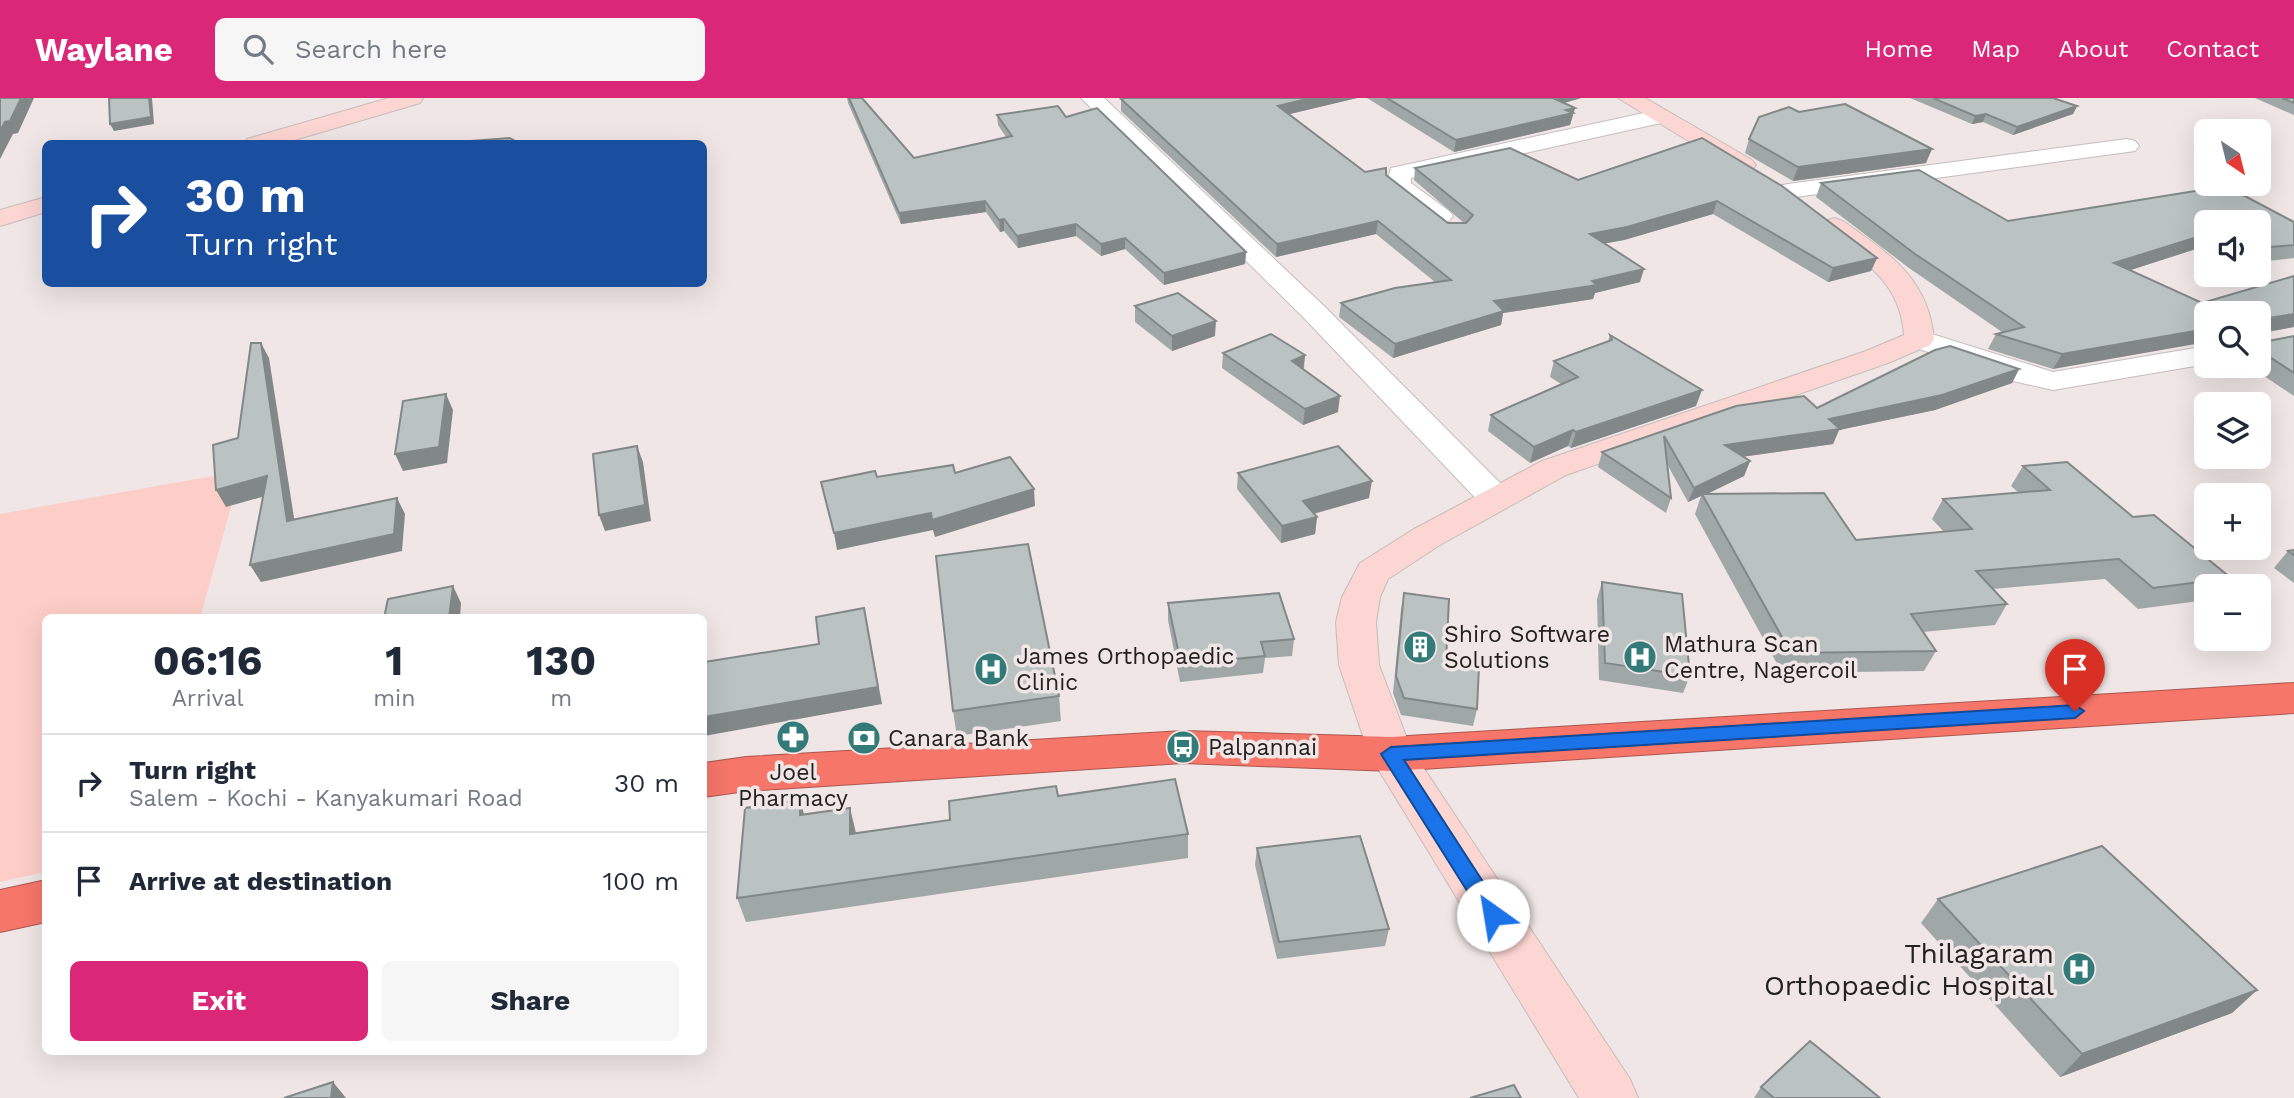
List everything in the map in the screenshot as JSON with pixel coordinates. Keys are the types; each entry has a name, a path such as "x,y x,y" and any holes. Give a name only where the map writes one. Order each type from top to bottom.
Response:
{"highway":[{"path":"707,780 746,774 1183,747 1391,754 2294,698"},
{"path":"0,911 42,902"}],"street":[{"path":"269,140 412,98"},
{"path":"1091,98 1314,312 1496,499"},
{"path":"1629,98 1788,191 1893,271 1913,296 1920,317 1919,340"},
{"path":"1455,228 1398,185 1400,173 1662,116"},
{"path":"1788,191 2127,146"},
{"path":"0,218 42,205"},
{"path":"1610,1098 1391,754 1359,664 1356,622 1361,597 1373,572 1427,537 1554,468 1864,362 1919,340 2015,372 2053,381 2194,357"}],"shaded area":[{"path":"241,471 201,614 42,614 42,873 0,882 0,514"}],"building":[{"path":"0,98 21,98 10,121 5,122 0,131"},
{"path":"109,98 149,98 151,117 110,124"},
{"path":"849,98 862,98 914,158 1012,136 997,115 1058,106 1066,117 1097,108 1246,252 1164,273 1125,238 1101,244 1076,224 1017,236 1004,219 999,220 985,201 899,213"},
{"path":"1311,98 1278,106 1365,172 1386,168 1386,175 1448,223 1466,223 1473,215 1415,168 1510,148 1578,180 1702,138 1782,186 1877,258 1833,268 1717,201 1627,227 1590,234 1644,269 1592,281 1597,285 1494,301 1504,311 1395,344 1341,303 1395,288 1451,280 1378,221 1277,244 1121,99"},
{"path":"1387,98 1553,98 1575,108 1566,110 1573,113 1456,140"},
{"path":"1933,98 2053,98 2077,106 2017,127 1986,114 1975,116"},
{"path":"1845,104 1932,149 1798,167 1749,139 1759,117 1789,107 1799,112"},
{"path":"1919,170 2008,221 2194,191 2194,196 2245,196 2294,222 2294,245 2271,247 2271,210 2194,210 2194,238 2114,263 2198,301 2194,301 2194,331 2062,354 1996,334 2024,327 1915,254 1821,183"},
{"path":"2294,276 2294,314 2271,318 2271,301 2209,301 2257,287 2271,287 2271,283"},
{"path":"1178,293 1216,321 1172,336 1135,306"},
{"path":"1271,334 1305,355 1292,361 1340,396 1305,409 1223,353"},
{"path":"1610,335 1702,390 1576,432 1573,430 1534,447 1491,415 1578,377 1554,361 1612,340"},
{"path":"2294,336 2294,373 2271,358 2271,340"},
{"path":"251,343 261,343 287,521 397,498 394,534 250,565 267,476 216,490 213,445 238,438"},
{"path":"1950,346 2019,369 1942,395 1829,419 1840,429 1725,445 1750,461 1694,488 1664,436 1671,498 1602,452 1736,406 1804,396 1817,408 1935,350"},
{"path":"446,394 439,447 395,454 403,401"},
{"path":"637,446 645,505 599,515 593,454"},
{"path":"1338,446 1372,481 1303,501 1317,517 1282,526 1238,473"},
{"path":"1010,457 1034,489 932,520 931,513 834,533 821,482 875,471 877,477 953,465 955,473"},
{"path":"2067,462 2133,517 2154,515 2194,548 2194,560 2209,560 2226,574 2194,574 2194,583 2153,588 2119,559 1976,571 2007,604 1911,614 1936,651 1791,653 1702,494 1824,493 1856,540 1972,529 1943,499 2050,490 2023,466"},
{"path":"1028,544 1059,696 953,711 936,556"},
{"path":"1602,582 1682,594 1690,676 1605,663"},
{"path":"453,586 450,614 385,614 388,599"},
{"path":"1279,593 1294,639 1261,642 1265,656 1181,664 1168,603"},
{"name":"Shiro Software Solutions","path":"1404,593 1449,599 1446,662 1479,666 1477,709 1404,698 1396,676"},
{"path":"864,608 878,687 707,716 707,662 819,644 816,617"},
{"path":"1175,779 1188,834 737,898 745,808 800,800 800,815 850,808 850,834 950,820 949,801 1056,786 1058,796"},
{"path":"1360,836 1389,929 1279,942 1257,848"},
{"path":"2102,846 2257,990 2082,1054 1938,899"},
{"path":"1810,1041 1880,1098 1774,1098 1761,1087"},
{"path":"333,1082 331,1098 284,1098"},
{"path":"1514,1085 1521,1098 1470,1098"}],"place":[{"name":"Shiro Software Solutions","path":"1420,647"},
{"name":"Mathura Scan Centre, Nagercoil","path":"1640,657"},
{"name":"James Orthopaedic Clinic","path":"991,669"},
{"name":"Joel Pharmacy","path":"793,737"},
{"name":"Canara Bank","path":"864,738"},
{"name":"Palpannai","path":"1183,747"},
{"name":"Thilagaram Orthopaedic Hospital","path":"2079,969"}],"route":[{"path":"1493,915 1391,754 2075,711"}]}
